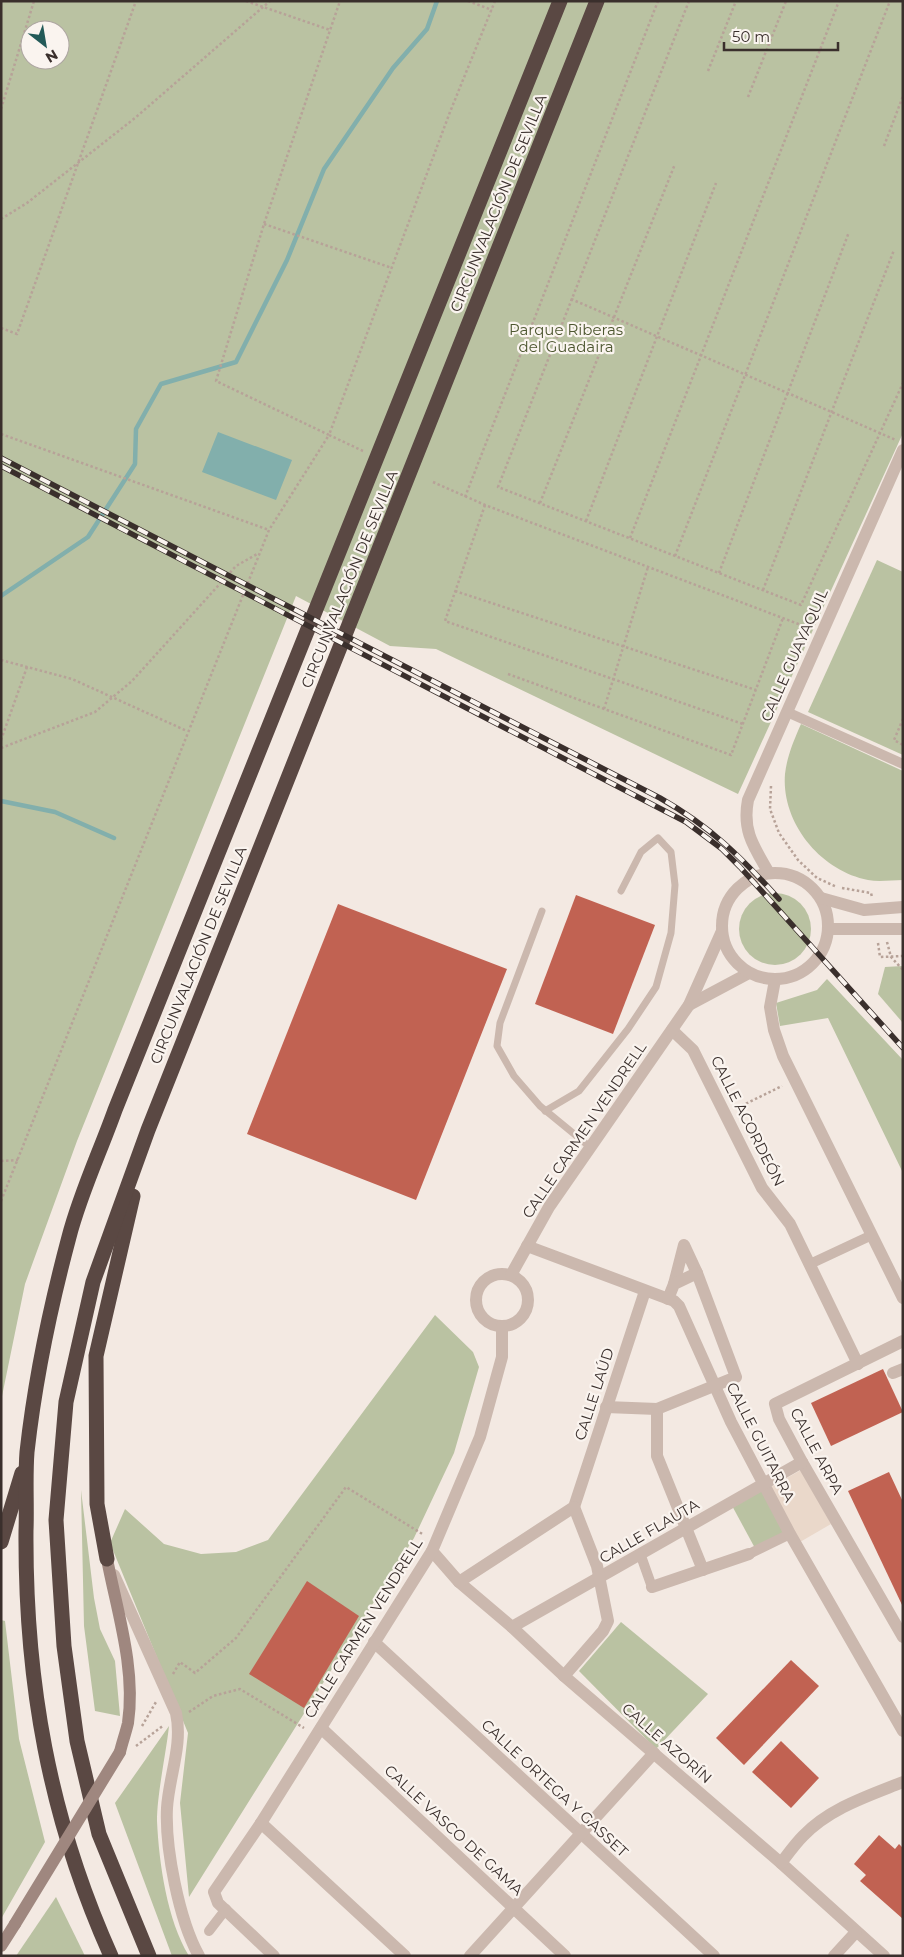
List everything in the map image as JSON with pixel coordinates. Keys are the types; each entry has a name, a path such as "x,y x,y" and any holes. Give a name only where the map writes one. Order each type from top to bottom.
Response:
{"highway":[{"name":"CIRCUNVALACIÓN DE SEVILLA","path":"111,1956 91,1912 71,1855 54,1796 40,1725 31,1664 26,1580 27,1454 38,1374 69,1235 115,1110 560,1"},
{"name":"CIRCUNVALACIÓN DE SEVILLA","path":"148,1956 99,1834 77,1741 64,1646 56,1520 66,1402 93,1282 148,1130 596,1"},
{"path":"107,1559 97,1504 96,1356 148,1130"},
{"path":"1,1542 27,1454"}],"main road":[{"path":"1,1946 126,1751 129,1684 123,1639 107,1559"}],"street":[{"name":"CALLE GUAYAQUIL","path":"770,873 750,842 744,816 748,800 822,633 901,445"},
{"path":"787,712 903,764"},
{"path":"770,873 785,873 799,878 811,886 821,898 827,913 829,929 825,944 812,964 791,977 775,980 749,973 736,962 726,948 722,931 723,915 729,899 740,886 753,877 770,873"},
{"path":"821,898 864,910 903,907"},
{"path":"829,929 903,929"},
{"name":"CALLE CARMEN VENDRELL","path":"511,1275 549,1207 689,1006 722,931"},
{"name":"CALLE CARMEN VENDRELL","path":"689,1006 749,973"},
{"path":"775,980 770,1006 774,1030 795,1079 903,1298"},
{"name":"CALLE ACORDEÓN","path":"672,1030 694,1050 762,1188 790,1224 858,1364"},
{"path":"810,1264 872,1235"},
{"path":"527,1246 645,1292 668,1299 684,1245 697,1273 736,1377 657,1409 606,1408"},
{"path":"674,1284 697,1273"},
{"path":"493,1275 511,1275 524,1286 528,1302 521,1318 514,1323 502,1326 490,1323 483,1318 475,1302 476,1294 485,1279 493,1275"},
{"name":"CALLE LAÚD","path":"574,1508 645,1292"},
{"name":"CALLE GUITARRA","path":"668,1299 679,1306 714,1387 790,1534 903,1732"},
{"name":"CALLE CARMEN VENDRELL","path":"226,1909 215,1898 214,1892 261,1823 432,1551 480,1436 502,1357 502,1326"},
{"name":"CALLE ARPA","path":"903,1341 775,1404 779,1419 802,1462 903,1637"},
{"path":"657,1409 657,1456 703,1570"},
{"name":"CALLE FLAUTA","path":"512,1627 641,1556 802,1462"},
{"path":"459,1582 574,1508 600,1578 608,1621 603,1631 564,1676"},
{"path":"641,1556 652,1587 749,1554 790,1534"},
{"name":"CALLE AZORÍN","path":"432,1551 459,1582 512,1627 564,1676 781,1863 884,1956"},
{"path":"107,1559 177,1718 178,1735 168,1806 167,1830 174,1877 189,1934 199,1956"},
{"name":"CALLE ORTEGA Y GASSET","path":"374,1642 714,1956"},
{"name":"CALLE VASCO DE GAMA","path":"318,1732 565,1956"},
{"path":"470,1956 654,1753"},
{"path":"781,1863 803,1835 827,1817 850,1804 903,1782"},
{"path":"261,1823 405,1956"},
{"path":"209,1931 226,1909 274,1956"},
{"path":"834,1956 856,1932"}],"lane":[{"path":"545,1111 579,1091 628,1029 656,987 671,933 675,885 671,852 658,838 641,852 621,891"},
{"path":"542,911 500,1022 497,1046 514,1076 545,1111 590,1147"}],"path":[{"path":"1,109 34,1"},
{"path":"1,328 17,334 136,1"},
{"path":"246,1 330,30"},
{"path":"1,219 27,203 188,74 270,1"},
{"path":"340,1 264,224 216,381 363,451"},
{"path":"468,1 492,10"},
{"path":"1,1201 268,530 329,435 495,1"},
{"path":"465,497 658,1"},
{"path":"689,1 498,487 801,605 903,383"},
{"path":"708,71 736,1"},
{"path":"748,97 786,1"},
{"path":"630,539 839,1"},
{"path":"675,556 890,1"},
{"path":"884,146 903,96"},
{"path":"540,503 675,164"},
{"path":"586,521 716,183"},
{"path":"264,224 392,268"},
{"path":"719,573 849,232"},
{"path":"763,590 894,250"},
{"path":"572,299 880,432 901,445"},
{"path":"1,434 268,530"},
{"path":"433,482 485,505 822,633"},
{"path":"485,505 445,620 742,724"},
{"path":"1,748 94,712 166,645 236,566 259,554"},
{"path":"604,709 648,567"},
{"path":"455,591 756,690"},
{"path":"508,674 731,755 783,618"},
{"path":"1,660 72,679 187,731"},
{"path":"1,740 27,667"},
{"path":"903,719 894,740 903,745"},
{"path":"771,781 770,809 779,833 798,860 817,878 840,888 871,892 872,901"},
{"path":"877,940 880,957 903,956"},
{"path":"886,940 891,956 903,970"},
{"path":"725,1114 795,1079"},
{"path":"1,1160 18,1160"},
{"path":"170,1679 180,1662 195,1673 236,1638 346,1487 423,1532 432,1551"},
{"path":"185,1714 213,1696 240,1689 318,1732"},
{"path":"139,1730 160,1696"},
{"path":"126,1751 169,1721"}],"green space":[{"name":"Parque Riberas del Guadaira","path":"1,1 903,1 903,433 738,794 436,649 390,646 296,596 77,1141 25,1284 1,1401"},
{"path":"877,560 903,572 903,755 808,712"},
{"path":"801,724 903,771 903,880 872,881 851,875 835,867 807,842 797,827 785,792 785,774 789,754"},
{"path":"775,893 795,899 805,909 811,929 805,949 795,959 775,965 755,959 745,949 739,929 745,909 755,899"},
{"path":"903,966 903,1023 878,994 885,967"},
{"path":"827,979 903,1060 903,1173 828,1018 780,1026 776,1003 817,990"},
{"path":"435,1315 473,1352 479,1367 454,1453 414,1538 189,1897 180,1803 188,1733 110,1543 125,1509 164,1544 201,1554 236,1552 268,1540"},
{"path":"764,1484 790,1534 756,1550 730,1502"},
{"path":"81,1490 94,1598 100,1629 115,1661 120,1716 95,1711 84,1626"},
{"path":"1,1620 5,1621 19,1739 45,1842 1,1919"},
{"path":"621,1622 708,1694 656,1749 579,1671"},
{"path":"169,1726 158,1799 158,1837 162,1873 170,1909 181,1942 189,1956 172,1956 115,1803"},
{"path":"56,1897 85,1956 16,1956"}],"shaded area":[{"path":"801,1470 831,1524 800,1542 771,1487"}],"water":[{"path":"218,432 292,460 276,500 202,472"}],"building":[{"path":"576,895 655,925 613,1034 535,1004"},
{"path":"338,904 507,969 416,1200 247,1134"},
{"path":"883,1369 903,1412 831,1446 811,1403"},
{"path":"889,1472 903,1502 903,1607 848,1491"},
{"path":"307,1581 359,1616 304,1708 249,1674"},
{"path":"791,1660 819,1686 744,1765 716,1738"},
{"path":"781,1741 819,1778 791,1808 752,1772"},
{"path":"879,1835 895,1849 899,1844 903,1848 903,1919 860,1881 866,1875 854,1864"}],"waterway":[{"path":"1,596 88,537 135,464 136,429 161,384 236,362 287,260 324,169 393,68 427,29 437,1"},
{"path":"1,801 55,812 114,838"}],"railway":[{"path":"1,458 660,798 710,831 751,869 779,899"},
{"path":"1,466 686,822 722,849 740,867 903,1048"}]}
